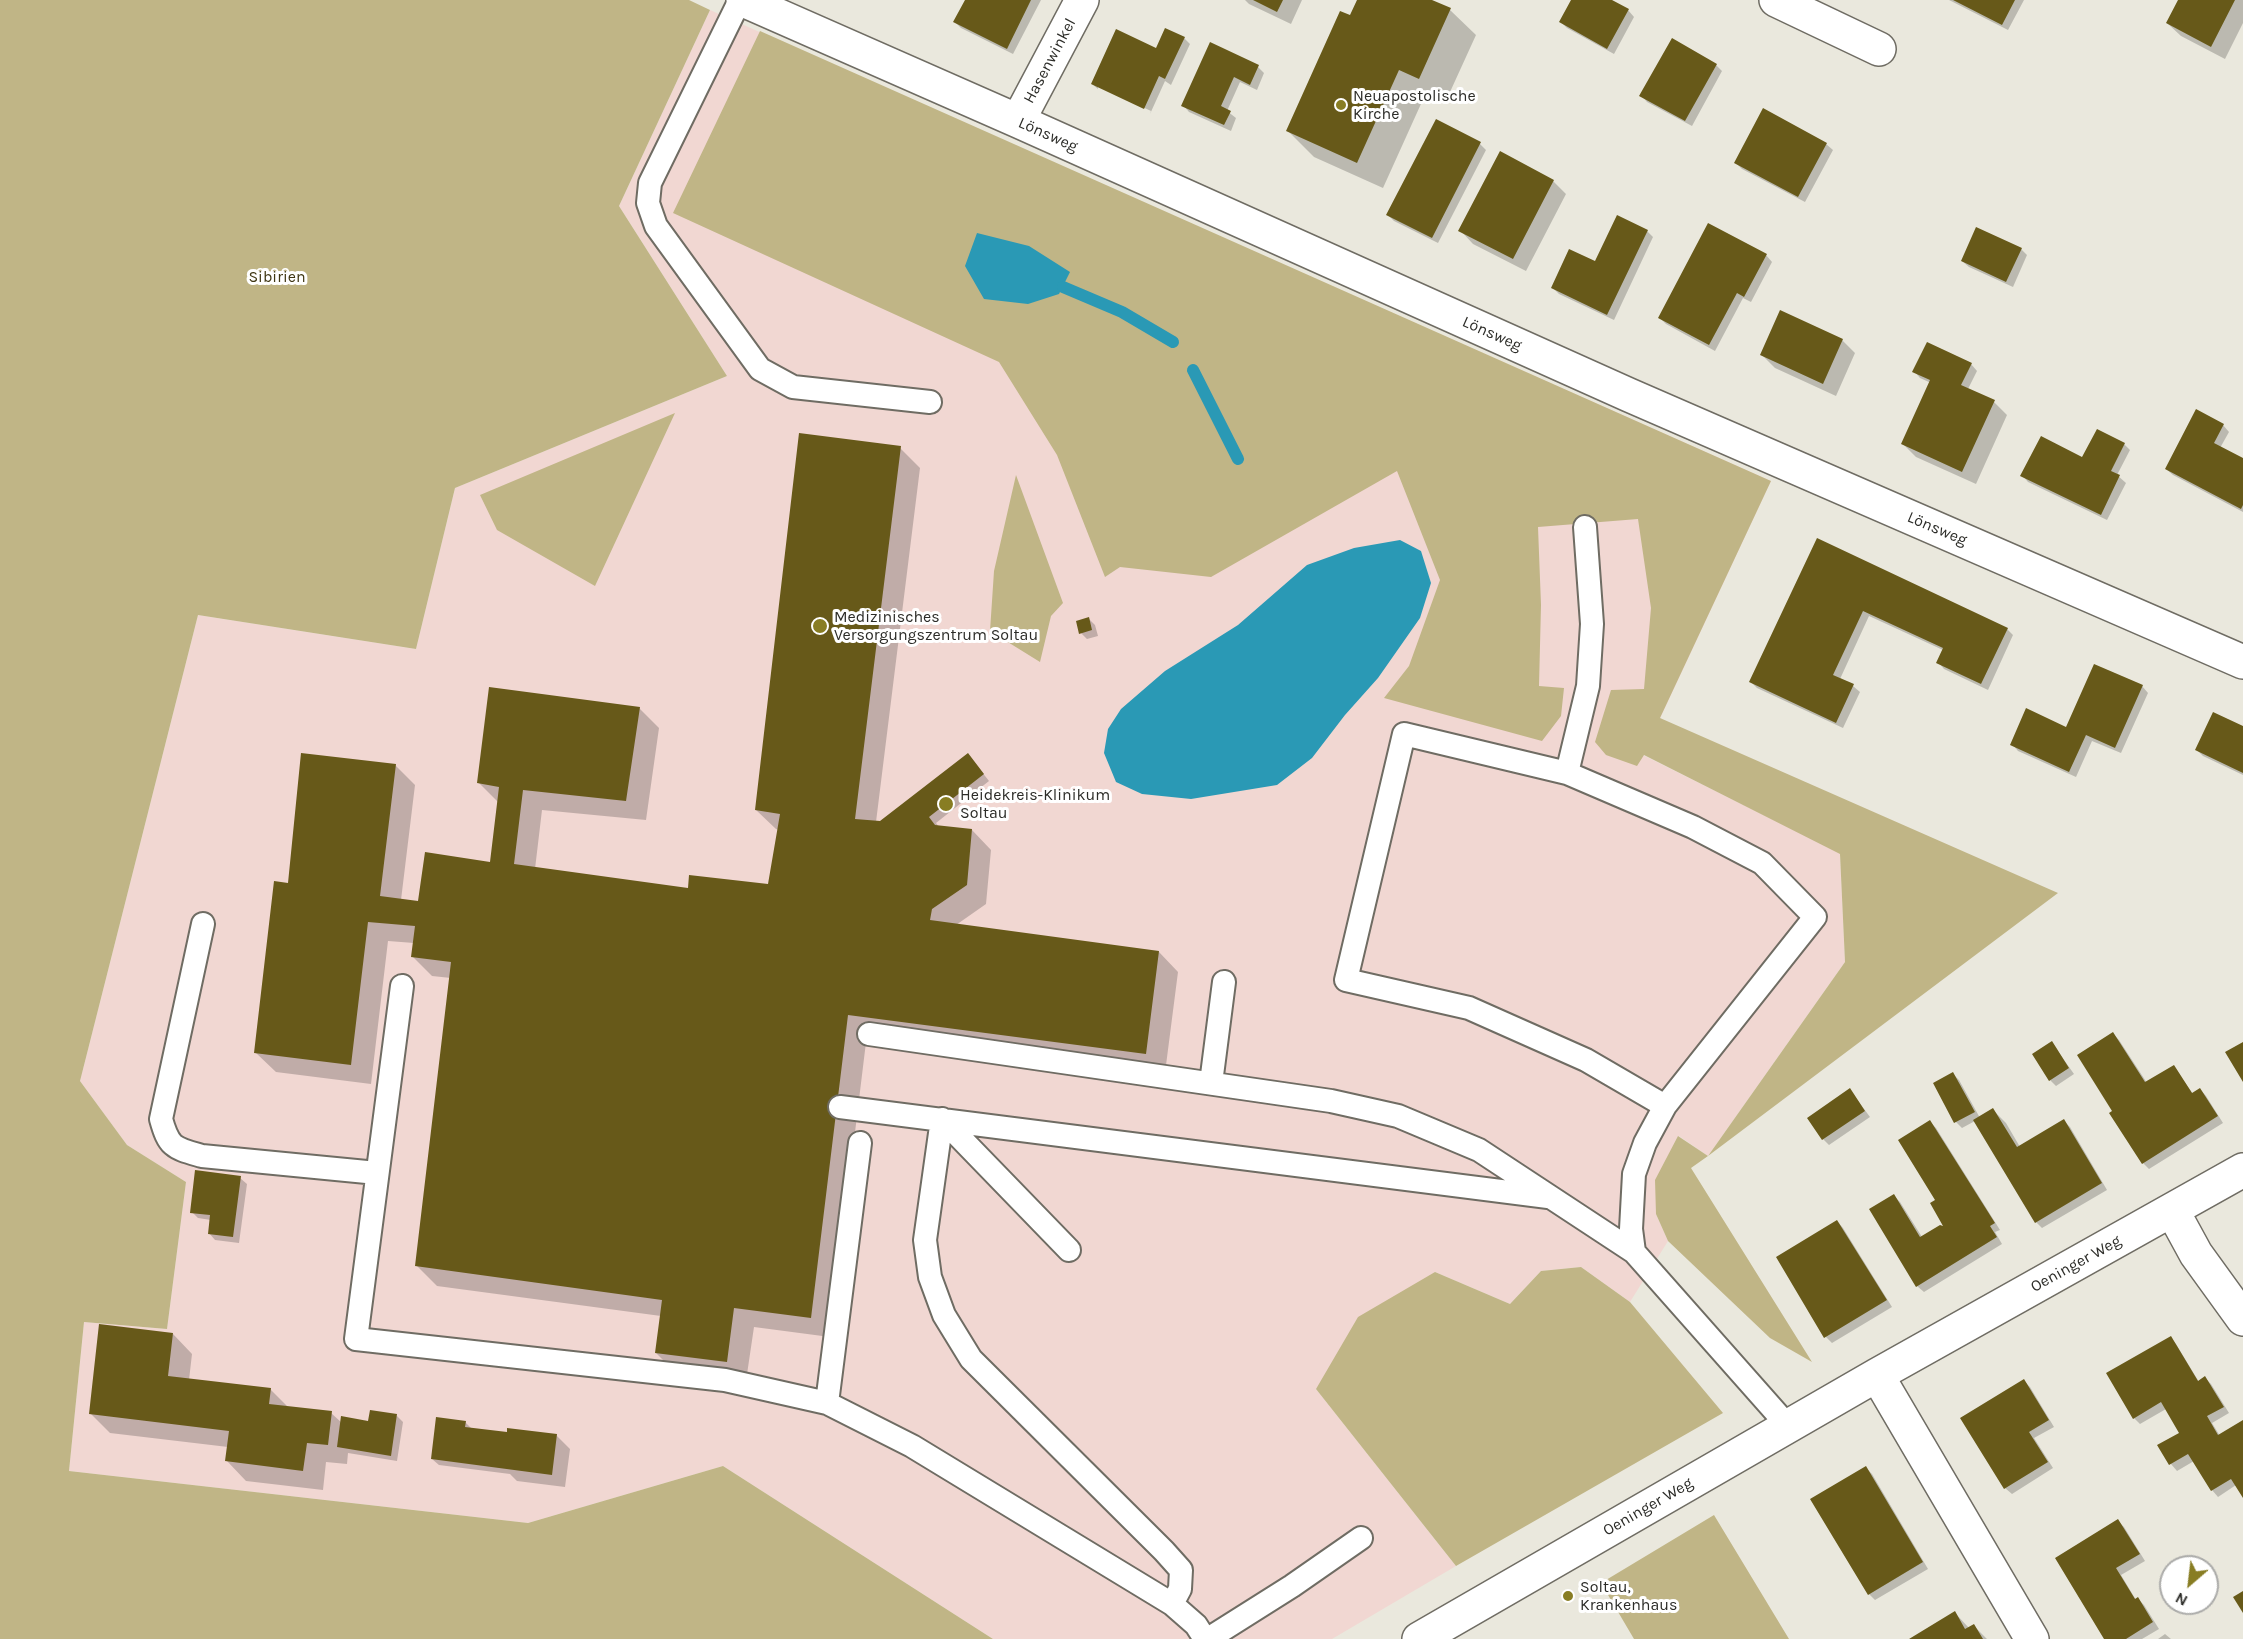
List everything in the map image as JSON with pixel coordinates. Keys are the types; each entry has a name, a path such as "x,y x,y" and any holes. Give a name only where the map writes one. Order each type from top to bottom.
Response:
{"street":[{"name":"Lönsweg","path":"741,0 1018,121 1629,395 2243,662"},
{"name":"Hasenwinkel","path":"1018,121 1082,0"},
{"path":"1776,0 1880,49"},
{"name":"Oeninger Weg","path":"1423,1638 1877,1375 2243,1170"},
{"path":"2172,1210 2196,1254 2243,1319"},
{"path":"1877,1375 2032,1639"}],"lane":[{"path":"741,0 650,183 648,203 656,226 759,369 793,387 930,402"},
{"path":"1567,773 1588,686 1592,624 1585,527"},
{"path":"1634,1252 1631,1229 1634,1174 1645,1143 1665,1106 1815,917 1762,863 1693,827 1567,773 1404,734 1347,980 1427,996 1469,1008 1586,1060 1665,1106"},
{"path":"203,924 161,1119 167,1140 182,1150 201,1156 377,1173"},
{"path":"1211,1083 1224,982"},
{"path":"402,986 356,1339 725,1380 827,1403 912,1446 1172,1604 1196,1625 1207,1639 1292,1586 1361,1538"},
{"path":"869,1034 1331,1101 1398,1116 1479,1150 1634,1252 1788,1426"},
{"path":"840,1107 1552,1197"},
{"path":"942,1119 1069,1250"},
{"path":"942,1119 925,1240 930,1277 944,1315 971,1359 1181,1570 1180,1589 1172,1604"},
{"path":"827,1403 860,1143"}],"shaded area":[{"name":"Heidekreis-Klinikum Soltau","path":"710,10 1771,481 1643,755 1840,853 1845,962 1708,1156 1679,1136 1656,1214 1668,1241 1630,1302 1581,1267 1541,1271 1510,1304 1435,1272 1316,1389 1456,1566 1332,1639 993,1639 723,1466 528,1523 69,1471 84,1322 167,1329 186,1182 127,1145 80,1081 198,615 416,649 455,488 727,376 619,206"}],"green space":[{"name":"Sibirien","path":"0,0 689,0 710,10 619,206 727,376 455,488 416,649 198,615 80,1081 127,1145 186,1182 167,1329 84,1322 69,1471 528,1523 723,1466 993,1639 0,1639"},
{"path":"760,31 1771,481 1660,718 2058,893 1708,1156 1845,962 1840,854 1644,755 1637,766 1606,755 1595,742 1611,690 1644,689 1651,608 1638,519 1538,527 1541,605 1539,686 1564,688 1561,716 1542,741 1384,698 1409,666 1440,580 1397,471 1211,577 1120,567 1105,577 1057,455 999,362 673,213"},
{"path":"675,413 595,586 497,530 480,495"},
{"path":"1016,475 1063,603 1051,616 1040,662 990,631 994,571"},
{"path":"1678,1136 1708,1156 1691,1168 1812,1362 1770,1338 1668,1241 1656,1214 1655,1180"},
{"path":"1581,1267 1630,1302 1723,1413 1456,1566 1316,1389 1358,1317 1435,1272 1510,1304 1541,1271"},
{"path":"1714,1515 1789,1639 1634,1639 1601,1583"}],"water":[{"path":"977,233 1029,246 1070,272 1059,294 1028,304 984,299 965,266"},
{"path":"1400,540 1421,551 1431,583 1420,618 1378,678 1345,715 1312,758 1277,785 1191,799 1142,794 1116,782 1104,753 1108,729 1121,709 1165,671 1238,625 1307,565 1354,548"}],"building":[{"path":"965,0 1031,0 1007,49 953,22"},
{"path":"1253,0 1283,0 1277,12"},
{"name":"Neuapostolische Kirche","path":"1357,0 1432,0 1451,8 1419,79 1399,70 1357,163 1286,131 1340,11 1350,15"},
{"path":"1571,0 1612,0 1629,9 1607,49 1559,22"},
{"path":"1953,0 2015,0 2002,25"},
{"path":"2178,0 2235,0 2211,47 2166,23"},
{"path":"1165,28 1185,37 1165,79 1159,76 1144,109 1091,84 1116,29 1156,48"},
{"path":"1672,38 1717,64 1685,121 1639,96"},
{"path":"1210,42 1259,65 1250,85 1234,77 1221,106 1231,111 1224,125 1181,106"},
{"path":"1763,108 1827,143 1798,197 1734,163"},
{"path":"1436,119 1481,142 1432,238 1386,215"},
{"path":"1500,151 1554,180 1513,259 1458,231"},
{"path":"1617,215 1648,230 1607,315 1551,288 1569,249 1595,261"},
{"path":"1708,223 1767,254 1744,297 1737,293 1709,345 1658,318"},
{"path":"1976,227 2022,248 2006,282 1961,261"},
{"path":"1780,310 1843,339 1823,384 1760,355"},
{"path":"1927,342 1972,363 1961,385 1995,400 1962,472 1901,444 1930,380 1912,372"},
{"path":"2196,409 2224,424 2214,443 2243,458 2243,505 2241,509 2165,469"},
{"path":"2097,429 2125,443 2111,471 2120,475 2101,515 2020,476 2041,436 2082,457"},
{"path":"799,433 901,446 855,819 880,821 968,753 984,774 929,817 935,825 972,829 967,885 932,909 930,920 1159,951 1146,1054 848,1015 811,1318 734,1308 727,1362 655,1353 662,1300 415,1266 451,962 411,957 415,926 368,922 351,1065 254,1053 274,881 288,883 301,753 396,764 380,896 418,901 425,852 490,862 499,787 477,783 489,687 640,707 626,801 523,790 514,864 688,888 689,875 768,884 780,814 755,810"},
{"path":"1817,538 2008,628 1981,684 1936,663 1943,648 1863,611 1833,675 1854,684 1836,723 1749,682"},
{"path":"1089,617 1092,630 1079,634 1076,621"},
{"path":"2094,664 2143,685 2115,748 2086,735 2069,772 2010,745 2026,708 2066,727"},
{"path":"2213,712 2243,726 2243,773 2195,750"},
{"path":"2113,1032 2145,1082 2174,1065 2192,1093 2200,1088 2218,1116 2142,1164 2109,1113 2112,1111 2077,1055"},
{"path":"2052,1041 2069,1068 2049,1081 2032,1054"},
{"path":"2243,1042 2243,1082 2225,1052"},
{"path":"1953,1072 1975,1112 1954,1123 1933,1083"},
{"path":"1850,1088 1865,1111 1822,1140 1807,1118"},
{"path":"1993,1108 2017,1147 2064,1119 2102,1183 2035,1223 1973,1120"},
{"path":"1930,1120 1995,1223 1990,1226 1997,1237 1916,1287 1869,1209 1894,1194 1920,1237 1940,1225 1943,1226 1930,1203 1935,1200 1898,1140"},
{"path":"195,1170 241,1176 233,1237 208,1234 210,1215 190,1213"},
{"path":"1837,1220 1887,1300 1824,1338 1776,1257"},
{"path":"99,1324 173,1333 168,1376 271,1388 269,1404 332,1411 328,1445 307,1443 303,1471 225,1461 229,1431 89,1414"},
{"path":"2171,1336 2198,1381 2205,1376 2224,1407 2207,1416 2218,1435 2243,1420 2243,1498 2231,1479 2211,1491 2188,1454 2169,1465 2157,1445 2179,1433 2161,1402 2133,1419 2106,1373"},
{"path":"2024,1379 2049,1420 2029,1432 2048,1462 2004,1489 1960,1418"},
{"path":"370,1410 397,1414 391,1456 337,1447 341,1416 368,1421"},
{"path":"436,1417 466,1421 465,1427 507,1432 507,1428 557,1434 552,1475 431,1459"},
{"path":"1866,1466 1923,1562 1868,1595 1810,1499"},
{"path":"2118,1519 2140,1554 2116,1568 2135,1599 2138,1597 2153,1622 2126,1639 2104,1639 2055,1558"},
{"path":"2243,1591 2243,1613 2233,1597"},
{"path":"1955,1611 1965,1629 1974,1624 1983,1639 1909,1639"}],"waterway":[{"path":"1063,287 1122,312 1173,342"},
{"path":"1193,370 1238,459"}],"place":[{"name":"Neuapostolische Kirche","path":"1341,105"},
{"name":"Medizinisches Versorgungszentrum Soltau","path":"820,626"},
{"name":"Heidekreis-Klinikum Soltau","path":"946,804"},
{"name":"Soltau, Krankenhaus","path":"1568,1596"}]}
